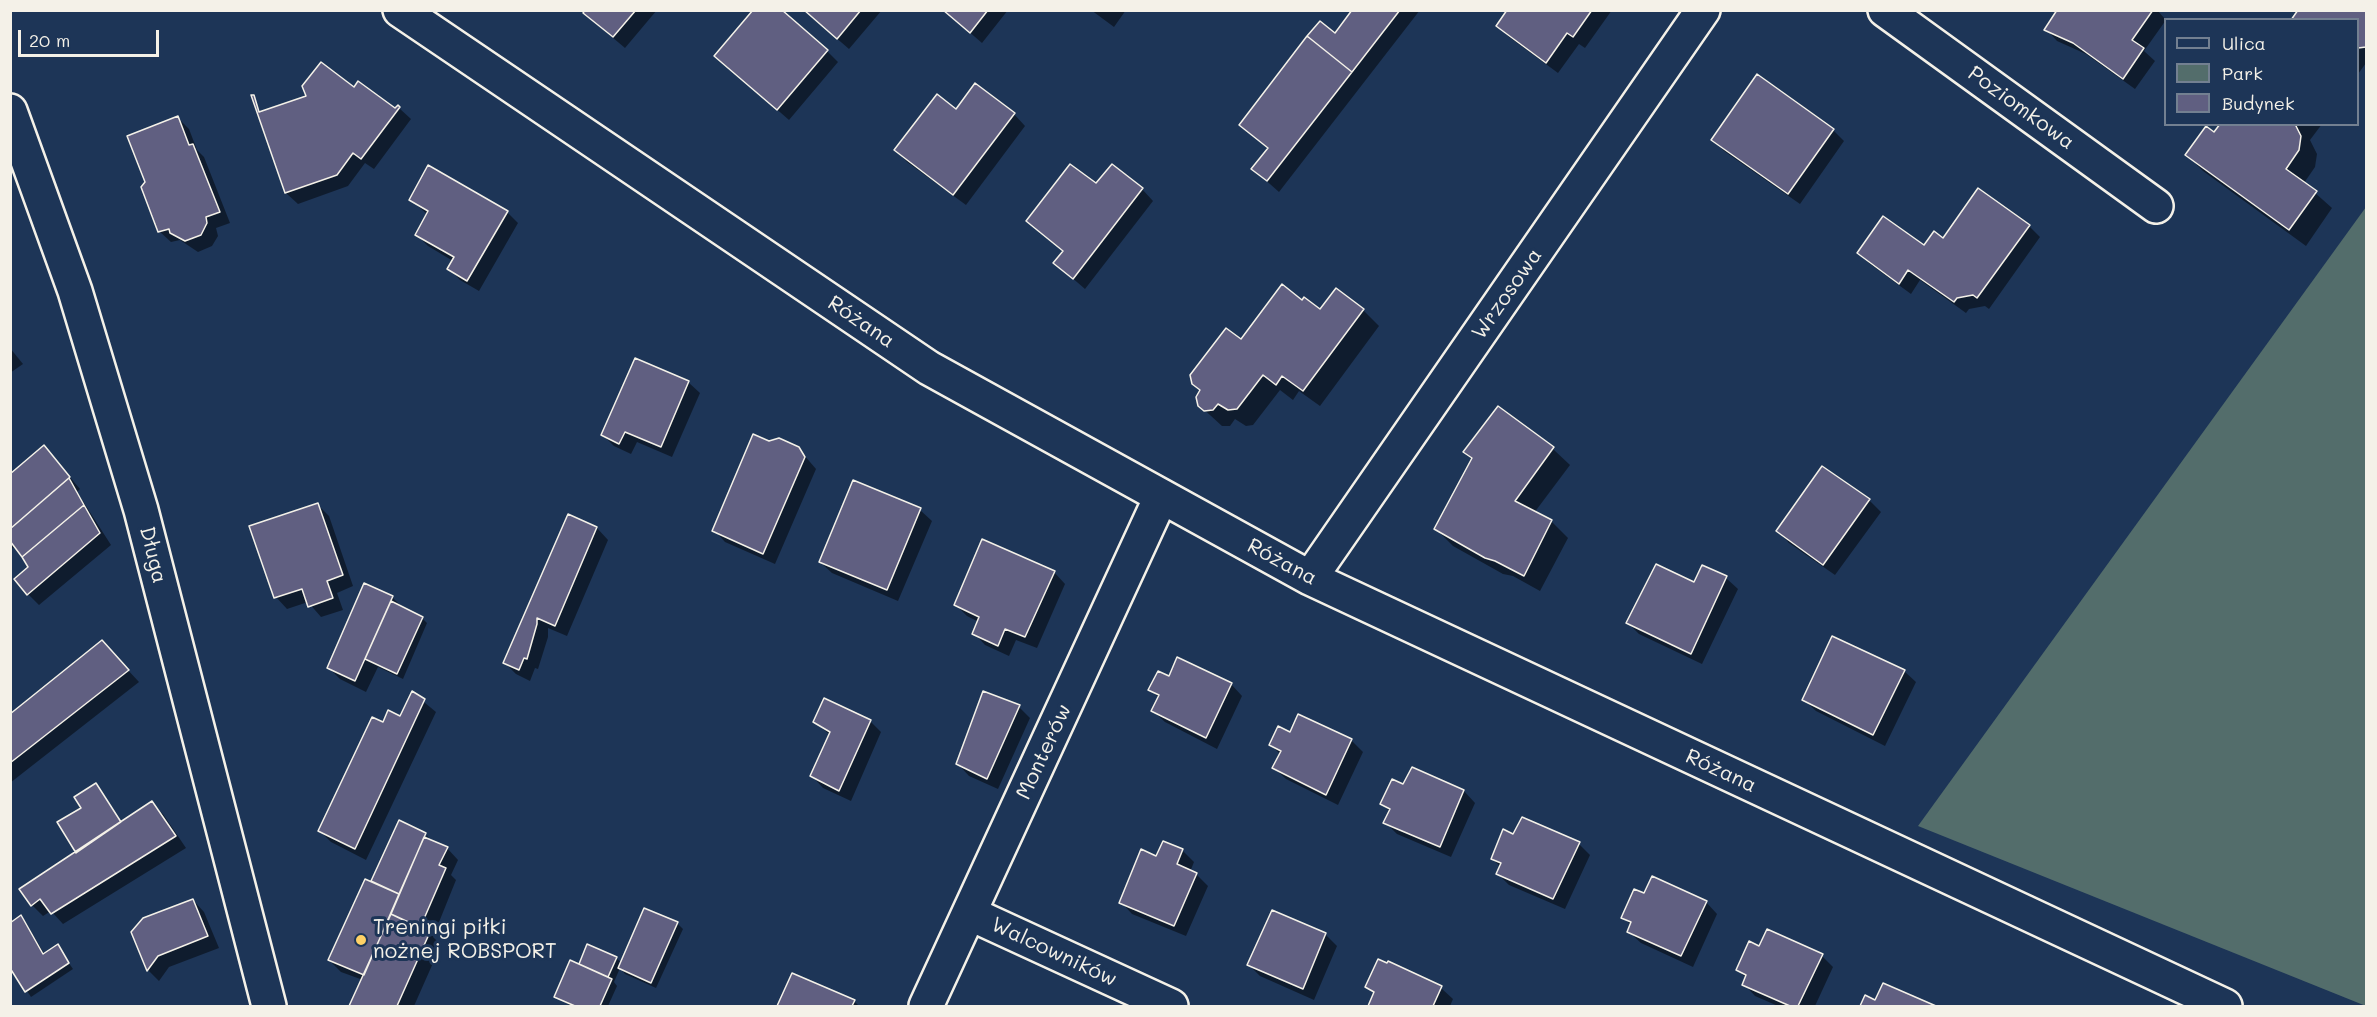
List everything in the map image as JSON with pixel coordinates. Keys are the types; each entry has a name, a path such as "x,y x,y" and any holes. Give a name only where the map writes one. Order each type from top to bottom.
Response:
{"street":[{"name":"Różana","path":"400,10 929,368 1161,497 1310,578 2224,1006"},
{"name":"Wrzosowa","path":"1310,578 1703,10"},
{"name":"Poziomkowa","path":"1885,10 2156,206"},
{"name":"Długa","path":"10,111 75,291 141,510 270,1006"},
{"name":"Monterów","path":"926,1006 1161,497"},
{"name":"Walcowników","path":"969,913 1171,1006"}],"green space":[{"path":"2366,207 2366,1006 1918,826"}],"building":[{"path":"585,10 636,10 613,37 583,13"},
{"path":"753,10 782,10 828,50 777,110 714,56"},
{"path":"804,10 861,10 837,39"},
{"path":"943,10 988,10 970,33"},
{"path":"1352,10 1400,10 1352,72 1307,36 1320,21 1335,33"},
{"path":"1507,10 1592,10 1573,37 1567,33 1546,63 1496,26"},
{"path":"2057,10 2153,10 2132,40 2144,48 2123,79 2073,43 2044,30"},
{"path":"2298,10 2366,10 2366,47 2359,48 2359,18 2292,18"},
{"path":"1307,36 1352,72 1267,181 1251,169 1268,148 1239,125"},
{"path":"321,62 354,87 358,81 395,108 398,105 400,107 361,159 353,153 337,175 285,193 251,95 254,95 259,112 306,96 302,86"},
{"path":"1757,74 1834,129 1788,194 1711,140"},
{"path":"975,83 1015,113 953,195 894,150 937,94 956,109"},
{"path":"178,116 189,145 193,144 220,212 206,217 207,223 201,235 185,241 170,233 169,229 158,232 141,187 145,182 127,136"},
{"path":"2206,126 2214,132 2218,126 2296,126 2301,136 2299,150 2286,169 2317,191 2289,230 2185,155"},
{"path":"1070,164 1096,183 1112,164 1143,188 1073,279 1053,263 1063,251 1026,221"},
{"path":"428,165 508,211 467,281 447,269 454,257 415,235 428,211 409,200"},
{"path":"1978,188 2030,225 1977,298 1973,295 1957,298 1954,302 1908,270 1899,284 1857,253 1883,216 1924,245 1934,231 1943,238"},
{"path":"1282,284 1302,300 1304,297 1320,309 1336,288 1364,309 1303,391 1282,376 1276,385 1263,375 1237,409 1228,410 1218,404 1213,410 1204,411 1198,406 1196,397 1200,390 1192,384 1190,375 1226,328 1241,339"},
{"path":"635,358 689,381 661,447 625,432 619,444 601,435"},
{"path":"1498,406 1554,447 1515,501 1552,520 1524,576 1485,558 1434,529 1472,458 1463,452"},
{"path":"753,434 769,441 779,438 799,447 805,457 763,554 712,531"},
{"path":"44,445 70,477 10,529 10,474"},
{"path":"1822,466 1870,499 1823,565 1776,531"},
{"path":"69,478 84,505 22,557 10,541 10,529"},
{"path":"853,480 921,508 887,590 819,562"},
{"path":"318,503 343,575 327,581 333,598 308,607 302,589 274,598 249,526"},
{"path":"84,505 100,533 27,595 14,579 28,567 22,557"},
{"path":"568,514 597,527 555,626 537,618 527,659 524,658 519,670 503,663"},
{"path":"982,539 1055,571 1025,637 1005,629 998,646 972,634 979,617 954,605"},
{"path":"1656,564 1694,582 1702,565 1727,576 1691,654 1626,623"},
{"path":"364,583 393,596 355,681 327,668"},
{"path":"391,601 423,617 397,674 365,659"},
{"path":"1832,636 1905,670 1873,735 1802,700"},
{"path":"102,640 129,670 10,763 10,714"},
{"path":"1177,657 1232,683 1206,738 1151,711 1159,695 1148,690 1158,671 1169,676"},
{"path":"412,691 425,699 355,849 318,831 372,717 383,722 388,710 400,716"},
{"path":"983,691 1020,705 987,779 956,764"},
{"path":"824,698 871,720 839,791 810,776 830,732 813,722"},
{"path":"1298,714 1352,739 1326,795 1272,768 1281,751 1269,745 1278,726 1290,732"},
{"path":"1412,767 1464,790 1440,847 1383,823 1390,809 1380,804 1392,779 1403,784"},
{"path":"96,783 121,822 76,853 57,822 81,808 74,797"},
{"path":"152,801 176,836 51,914 40,899 31,906 19,889"},
{"path":"1522,817 1580,842 1553,899 1496,874 1501,863 1491,859 1503,829 1513,834"},
{"path":"399,820 426,833 399,894 371,881"},
{"path":"424,837 448,847 439,865 446,868 420,928 391,914"},
{"path":"1163,841 1183,849 1177,864 1197,873 1174,926 1119,903 1141,849 1156,856"},
{"path":"1652,876 1707,901 1681,956 1627,932 1631,922 1621,918 1634,889 1644,893"},
{"path":"365,879 399,894 364,975 328,960"},
{"path":"193,899 208,936 158,956 147,971 131,932 143,918"},
{"path":"644,908 678,922 651,983 618,968"},
{"path":"1272,910 1326,933 1303,989 1247,965"},
{"path":"391,914 430,932 397,1006 349,1006"},
{"path":"21,915 43,954 58,944 69,963 25,992 10,968 10,923"},
{"path":"1767,929 1823,954 1798,1006 1790,1006 1742,985 1746,975 1736,970 1749,941 1759,946"},
{"path":"587,944 617,957 608,977 579,964"},
{"path":"1378,959 1387,963 1388,961 1442,986 1433,1006 1368,1006 1374,992 1365,987"},
{"path":"570,960 612,979 600,1006 575,1006 554,997"},
{"path":"792,973 855,1000 852,1006 777,1006"},
{"path":"1883,983 1936,1006 1860,1006 1865,995 1875,1000"}],"place":[{"name":"Treningi piłki nożnej ROBSPORT","path":"361,940"}]}
